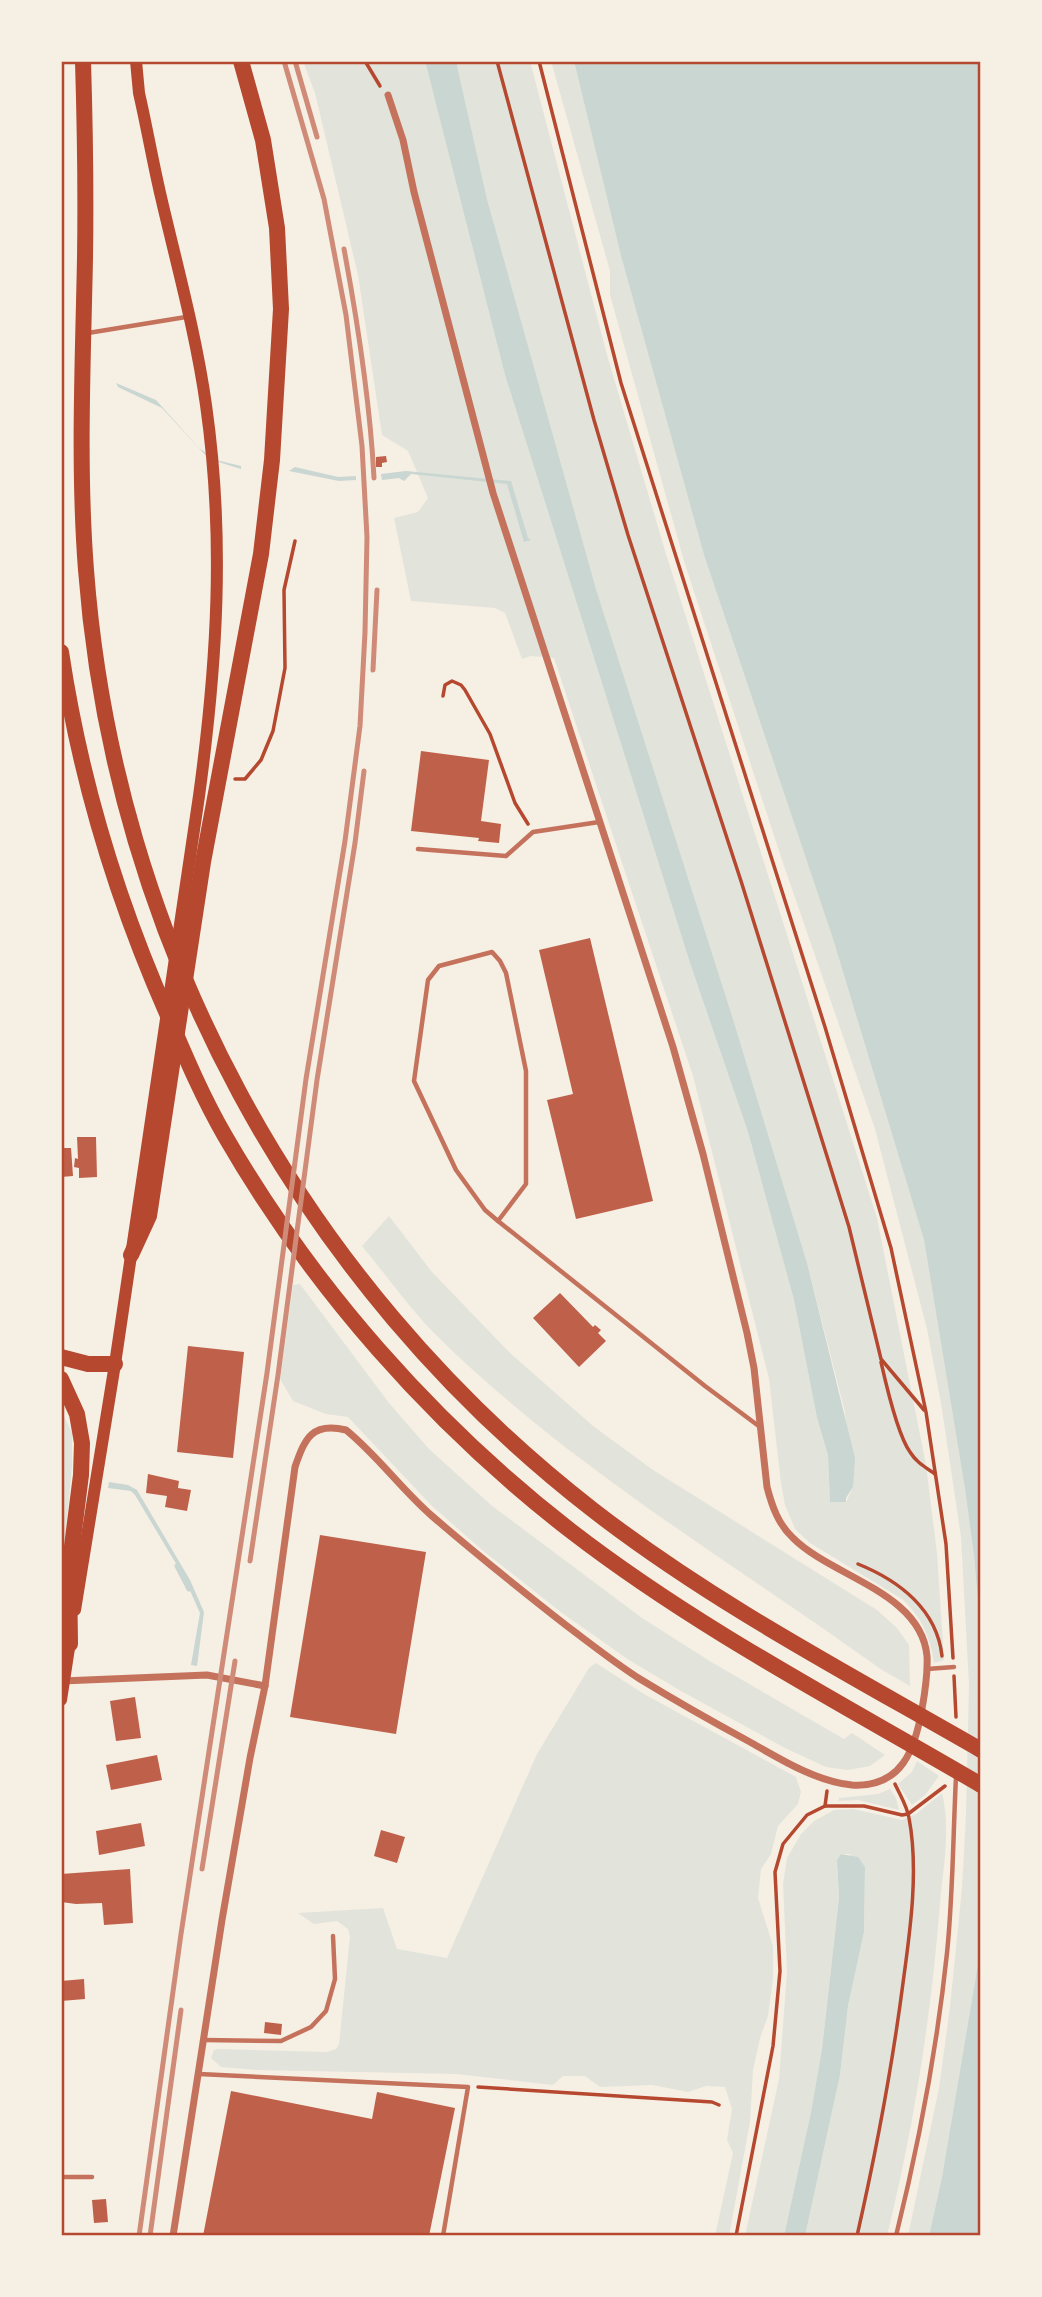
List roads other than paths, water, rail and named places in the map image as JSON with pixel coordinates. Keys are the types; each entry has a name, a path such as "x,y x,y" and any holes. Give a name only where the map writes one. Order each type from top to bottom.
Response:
{"highway":[{"path":"83,61 86,139 83,490 86,568 101,697 111,746 142,860 186,984 222,1064 268,1145 330,1240 388,1313 447,1380 540,1467 663,1561 757,1620 981,1750"},
{"path":"131,1255 149,1216 203,863 253,605 272,460 281,309 277,228 263,139 241,61"},
{"path":"61,652 68,699 101,838 151,979 225,1136 279,1221 324,1283 425,1401 520,1490 572,1532 686,1611 981,1785"},
{"path":"61,1357 88,1364 115,1364"},
{"path":"61,1379 77,1414 82,1443 81,1475 69,1570 69,1644"}],"main road":[{"path":"61,1700 115,1364 211,710 218,604 215,494 206,405 190,317 139,93 136,61"}],"street":[{"path":"173,2236 250,1758 265,1686 295,1467 308,1437 320,1427 346,1430 429,1513 505,1578 638,1677 726,1729 819,1776 851,1785 873,1783 902,1767 914,1748 926,1682 927,1655 920,1631 905,1613 885,1596 813,1554 793,1539 778,1520 767,1487 754,1368 747,1333 703,1154 673,1047 493,493 414,192 403,140 388,95"},
{"path":"63,1681 207,1675 265,1686"}],"lane":[{"path":"83,333 190,317"},
{"path":"418,849 506,856 533,832 600,822"},
{"path":"498,1221 526,1185 526,1071 506,973 492,952 439,967 428,980 414,1081 456,1170 485,1210 498,1221 705,1386 761,1427"},
{"path":"926,1669 954,1667"},
{"path":"897,2236 926,2095 947,1952 956,1777"},
{"path":"203,2040 281,2042 311,2027 326,2011 335,1979 333,1936"},
{"path":"198,2074 468,2087 443,2236"},
{"path":"61,2177 92,2177"}],"waterway":[{"path":"177,1566 189,1589"}],"railway":[{"path":"139,2236 181,1934 267,1373 306,1079 345,841 360,726 367,537 362,446 346,315 324,199 284,61"},
{"path":"295,61 317,137"},
{"path":"344,249 363,363 374,478"},
{"path":"373,670 377,590"},
{"path":"250,1561 317,1080 364,771"},
{"path":"202,1869 235,1661"},
{"path":"150,2236 181,2010"}]}
